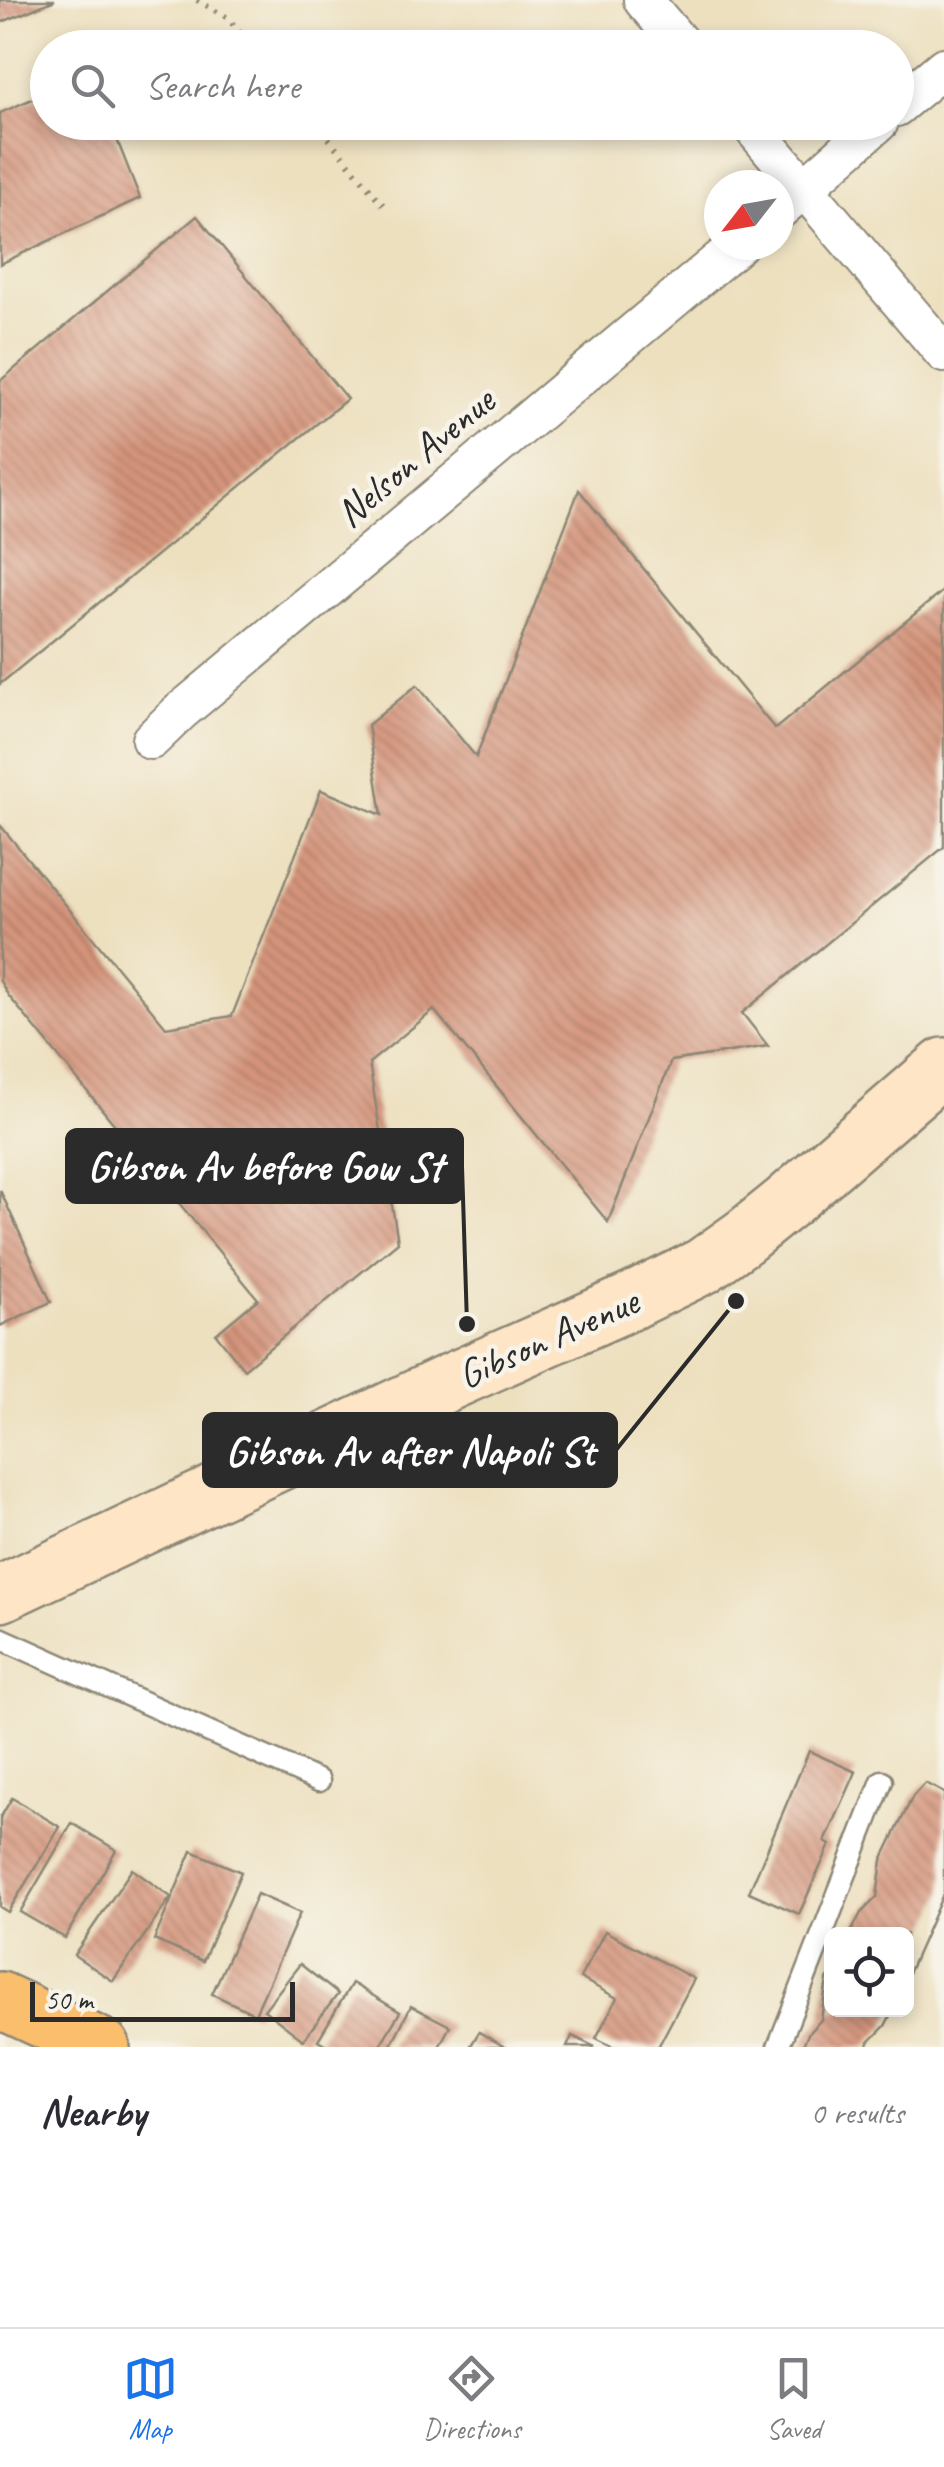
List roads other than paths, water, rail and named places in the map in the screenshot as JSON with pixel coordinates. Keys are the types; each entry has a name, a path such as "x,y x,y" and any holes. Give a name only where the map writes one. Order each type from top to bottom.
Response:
{"highway":[{"path":"0,2000 102,2047"}],"main road":[{"name":"Gibson Avenue","path":"0,1594 702,1266 787,1202 944,1066"}],"street":[{"path":"643,0 669,30"},
{"path":"914,92 944,67"},
{"path":"758,140 775,170"},
{"path":"794,198 859,140"},
{"path":"794,202 944,353"},
{"name":"Nelson Avenue","path":"151,740 720,260"}],"lane":[{"path":"0,1638 319,1781"},
{"path":"778,2047 882,1781"}],"place":[{"name":"Gibson Av after Napoli St","path":"736,1301"},
{"name":"Gibson Av before Gow St","path":"467,1324"}]}
